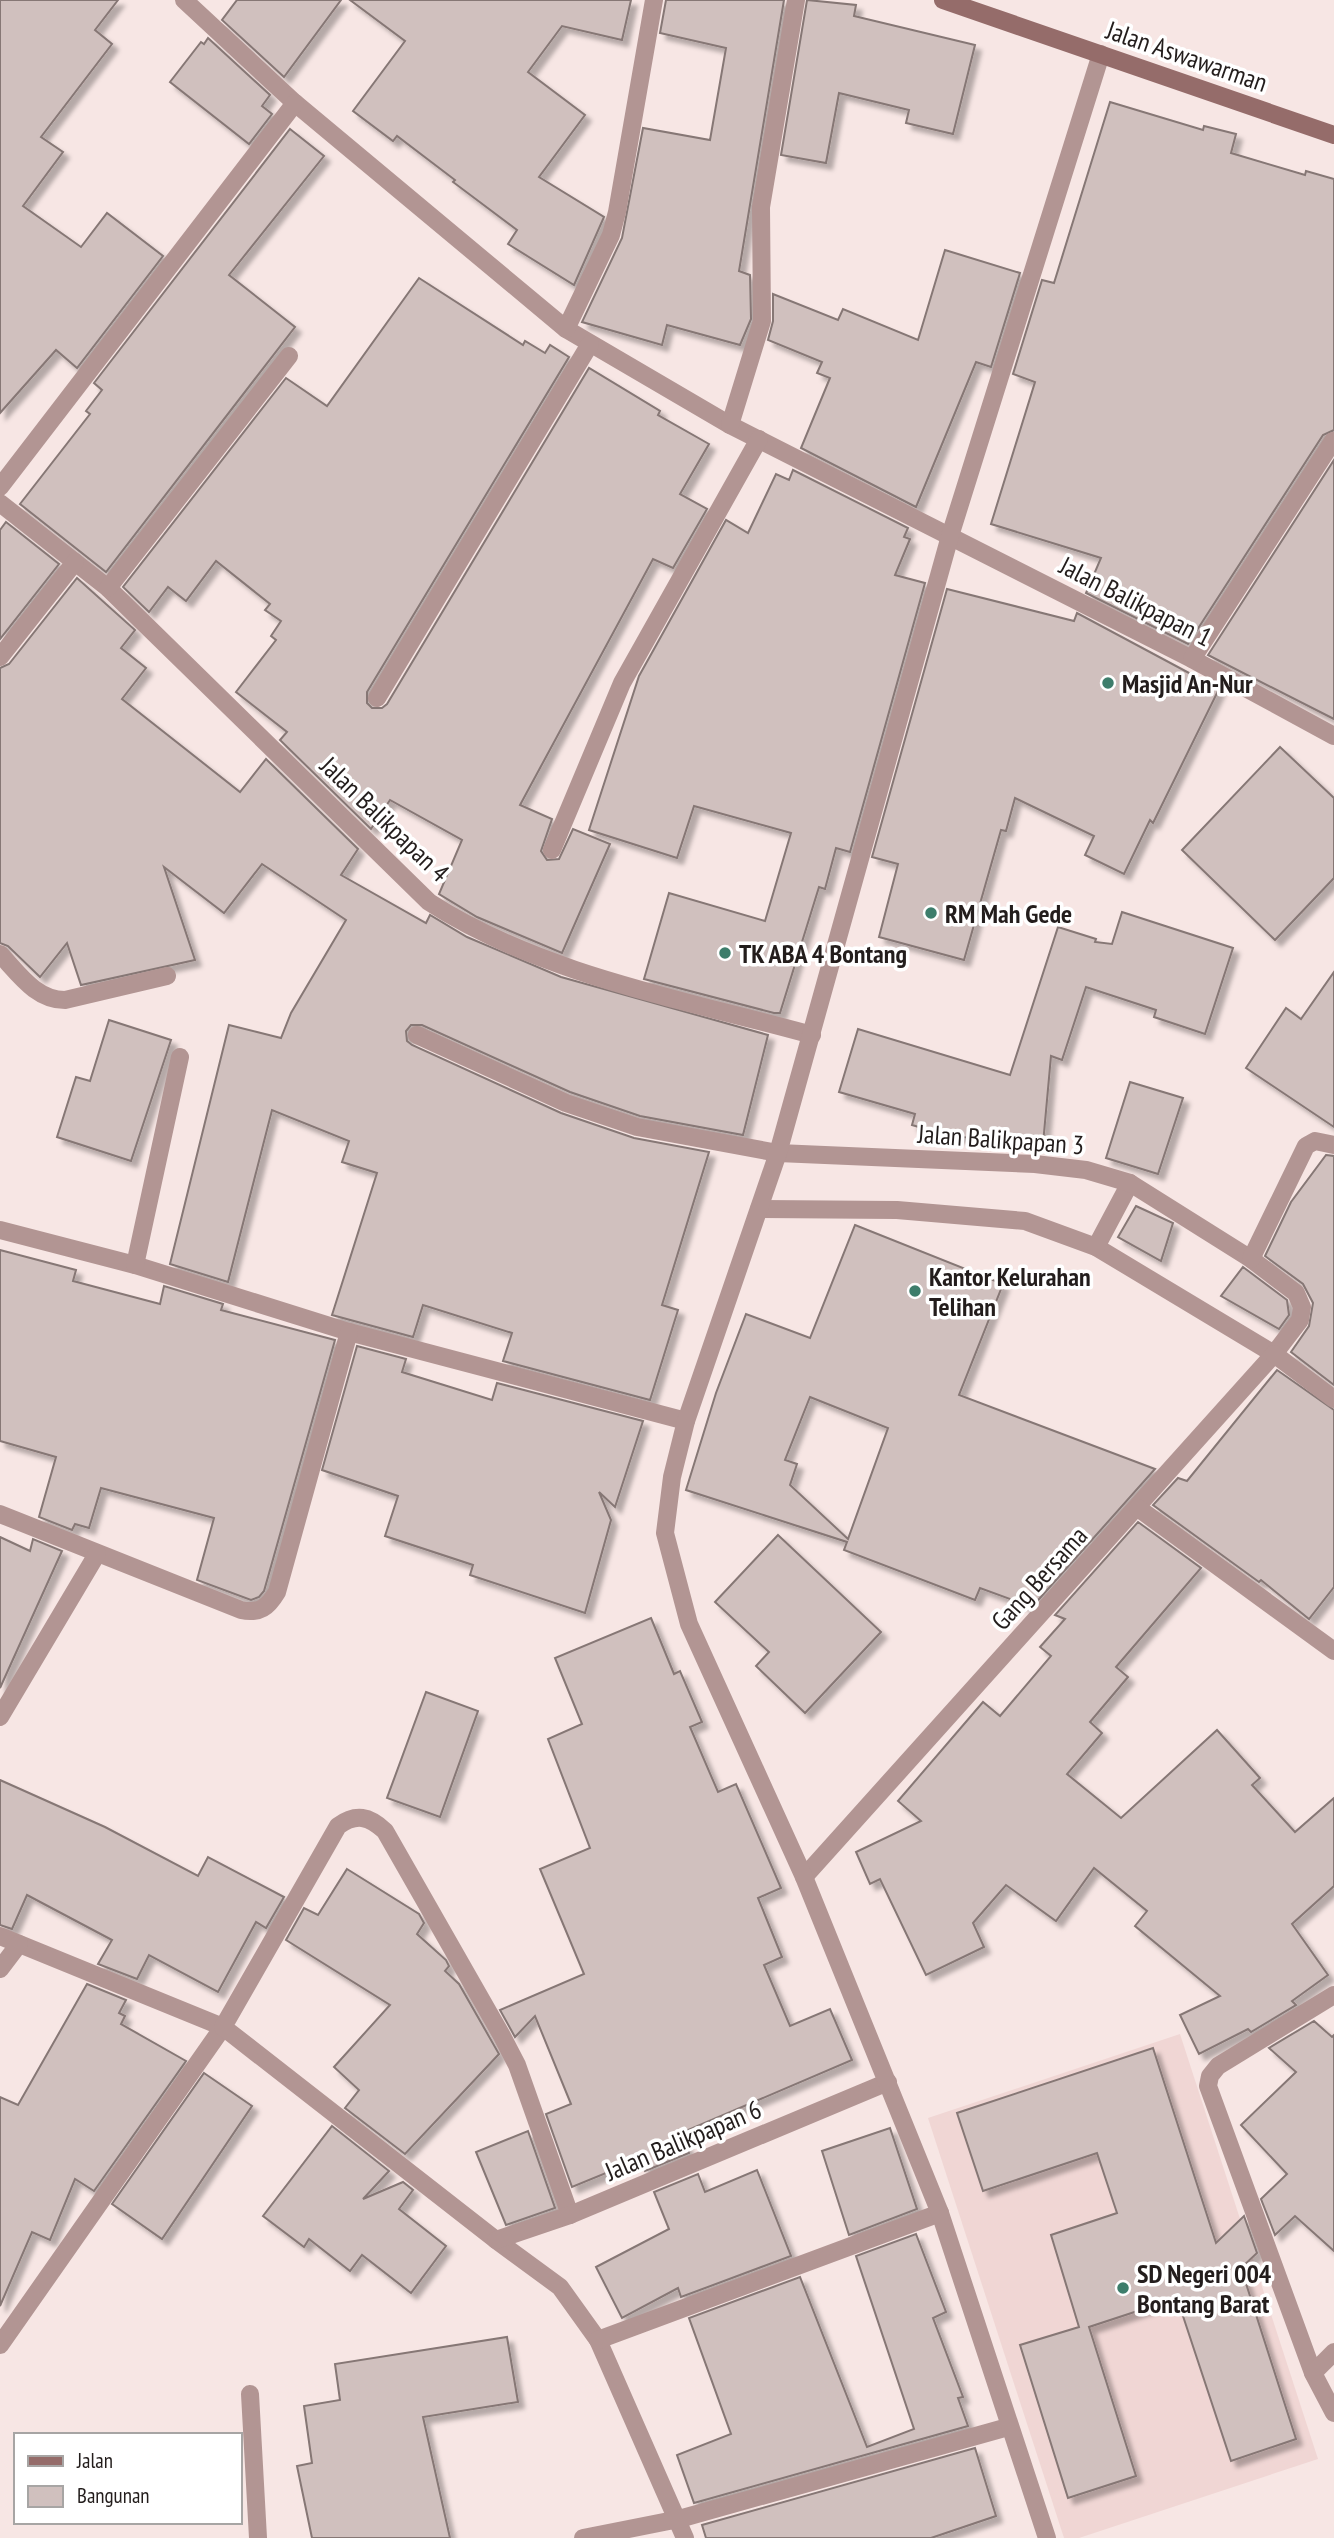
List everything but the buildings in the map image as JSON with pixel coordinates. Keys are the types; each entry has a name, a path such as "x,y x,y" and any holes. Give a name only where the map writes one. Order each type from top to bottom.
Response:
{"street":[{"name":"Jalan Balikpapan 1","path":"184,0 295,103 566,328 590,344 730,425 1192,659 1334,736"},
{"path":"566,328 611,235 654,0"},
{"path":"730,425 762,321 761,207 796,0"},
{"name":"Jalan Aswawarman","path":"943,0 1334,135"},
{"path":"1047,2538 1008,2427 940,2213 804,1877 689,1624 674,1578 665,1533 672,1477 686,1421 778,1153 950,536 1101,54"},
{"path":"0,488 295,103"},
{"path":"377,698 590,344"},
{"path":"108,589 289,356"},
{"path":"552,850 622,683 759,439"},
{"path":"1192,659 1333,441"},
{"name":"Jalan Balikpapan 4","path":"0,503 108,589 429,902 470,929 512,948 606,978 812,1035"},
{"path":"0,657 75,562"},
{"path":"0,954 31,986 53,1000 65,1000 167,976"},
{"name":"Jalan Balikpapan 3","path":"417,1035 605,1118 637,1128 778,1153 1035,1164 1086,1170 1130,1183 1251,1259 1296,1293 1302,1307"},
{"path":"135,1265 180,1057"},
{"path":"1251,1259 1306,1146 1315,1141 1334,1145"},
{"path":"1096,1247 1130,1183"},
{"path":"759,1209 897,1210 1025,1221 1096,1247 1274,1354 1334,1399"},
{"path":"0,1230 135,1265 349,1332 686,1421"},
{"name":"Gang Bersama","path":"804,1877 1274,1354 1300,1320 1302,1307"},
{"path":"0,1514 241,1610 260,1610 270,1605 278,1592 349,1332"},
{"path":"1138,1508 1334,1651"},
{"path":"0,1717 97,1554"},
{"path":"0,2345 223,2027 338,1826 349,1818 364,1816 386,1831 517,2065 570,2215"},
{"path":"0,1936 223,2027 560,2287 598,2340 679,2519 685,2538"},
{"path":"0,1969 19,1944"},
{"path":"1334,1995 1218,2066 1210,2076 1208,2086 1313,2373 1334,2413"},
{"name":"Jalan Balikpapan 6","path":"496,2240 570,2215 888,2082"},
{"path":"598,2340 940,2213"},
{"path":"1313,2373 1334,2352"},
{"path":"250,2394 258,2538"},
{"path":"583,2538 679,2519 1008,2427"}],"shaded area":[{"name":"SD Negeri 004 Bontang Barat","path":"1180,2034 1318,2459 1079,2538 1064,2538 928,2118"}],"place":[{"name":"Masjid An-Nur","path":"1108,683"},
{"name":"RM Mah Gede","path":"931,913"},
{"name":"TK ABA 4 Bontang","path":"725,953"},
{"name":"Kantor Kelurahan Telihan","path":"915,1291"},
{"name":"SD Negeri 004 Bontang Barat","path":"1123,2288"}]}
